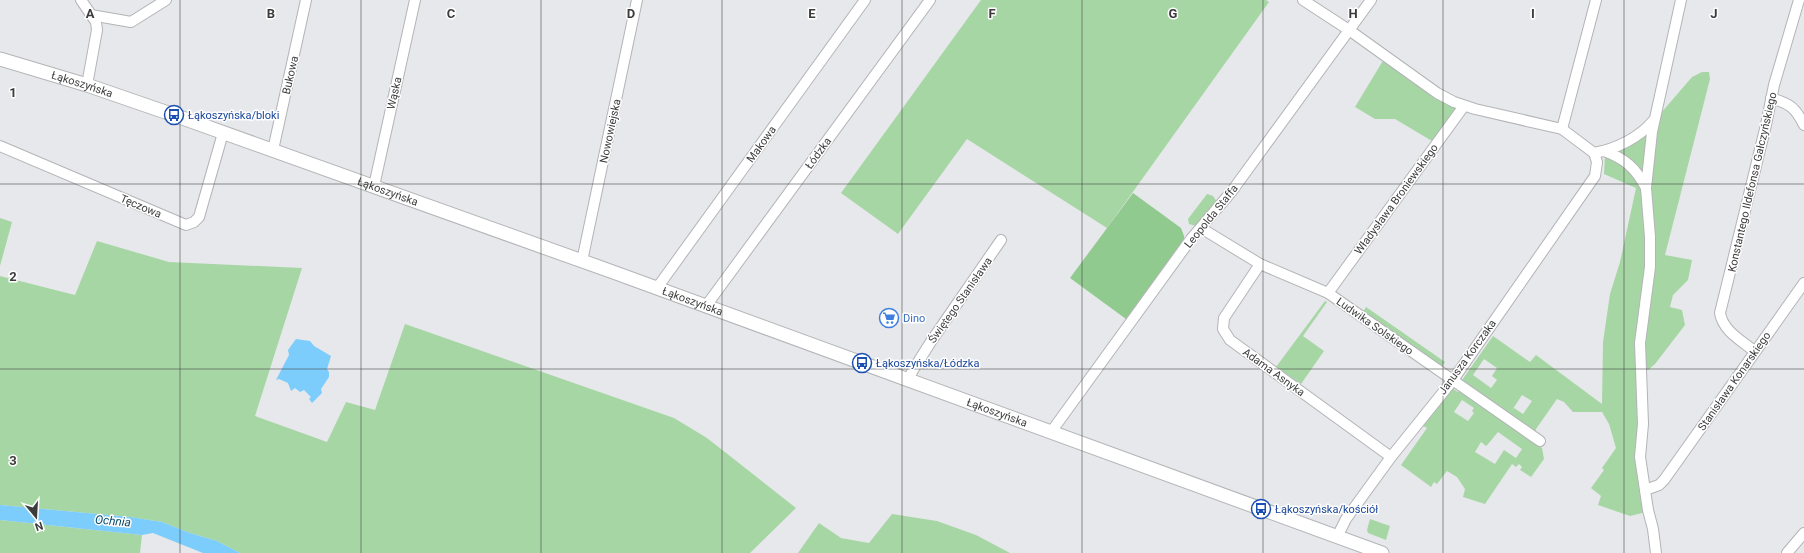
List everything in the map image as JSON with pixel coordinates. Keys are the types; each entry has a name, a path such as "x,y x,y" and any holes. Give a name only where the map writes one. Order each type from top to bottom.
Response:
{"street":[{"path":"81,0 96,22 97,30 87,85"},
{"path":"91,15 131,22 166,0"},
{"name":"Bukowa","path":"273,150 306,0"},
{"name":"Wąska","path":"374,186 415,0"},
{"name":"Nowowiejska","path":"582,261 637,0"},
{"name":"Makowa","path":"656,288 865,0"},
{"name":"Łódzka","path":"706,306 930,0"},
{"path":"1303,0 1349,30 1437,93 1464,106 1562,129 1599,152 1619,156 1632,168 1646,188"},
{"name":"Leopolda Staffa","path":"1051,432 1191,239 1232,191 1371,0"},
{"path":"1562,129 1596,0"},
{"path":"1656,553 1644,490 1640,457 1643,424 1640,343 1650,267 1650,237 1646,188 1652,132 1681,0"},
{"name":"Konstantego Ildefonsa Gałczyńskiego","path":"1754,351 1726,329 1720,314 1772,98 1799,0"},
{"name":"Łąkoszyńska","path":"0,59 87,85 374,186 1382,553"},
{"path":"1772,98 1787,103 1797,111 1804,125"},
{"name":"Władysława Broniewskiego","path":"1328,293 1464,106"},
{"path":"1599,152 1634,138 1648,127 1656,117"},
{"name":"Tęczowa","path":"0,146 186,225 194,222 199,216 223,133"},
{"name":"Janusza Korczaka","path":"1337,537 1346,518 1391,457 1453,380 1595,176 1599,152"},
{"name":"Ludwika Solskiego","path":"1201,228 1260,264 1328,293 1540,441"},
{"name":"Świętego Stanisława","path":"908,380 932,340 1002,240"},
{"name":"Adama Asnyka","path":"1260,264 1224,318 1222,329 1230,340 1391,457"},
{"name":"Stanisława Konarskiego","path":"1644,490 1659,485 1664,480 1754,351 1804,283"},
{"path":"1786,553 1804,533"}],"green space":[{"path":"981,0 1266,0 1269,2 1107,228 967,139 898,234 841,193"},
{"path":"1384,59 1458,107 1432,141 1395,119 1375,119 1355,107"},
{"path":"1702,72 1709,72 1710,79 1665,255 1692,260 1688,280 1673,295 1670,307 1682,310 1685,325 1655,364 1648,370 1646,369 1645,361 1652,151 1661,113 1692,77"},
{"path":"1650,129 1649,241 1639,341 1646,512 1630,516 1598,505 1601,496 1591,488 1604,470 1602,468 1616,448 1609,424 1602,412 1573,412 1564,402 1557,399 1536,429 1535,433 1462,380 1493,336 1530,362 1536,355 1602,404 1603,342 1610,294 1620,262 1636,188 1604,174 1605,155","holes":["1484,359 1497,368 1492,376 1497,380 1491,388 1473,375","1522,395 1532,401 1523,414 1514,408 1511,412"]},
{"path":"1133,193 1181,228 1184,239 1126,319 1070,278"},
{"path":"1207,194 1213,196 1217,202 1196,226 1189,224 1188,219"},
{"path":"0,218 12,222 0,266"},
{"path":"97,241 169,262 302,268 255,416 327,442 346,402 375,410 405,324 674,418 707,438 796,508 750,553 240,553 217,541 190,533 162,522 130,517 0,505 0,276 75,295"},
{"path":"1325,301 1327,302 1303,336 1324,351 1301,384 1276,367"},
{"path":"1366,307 1445,362 1442,367 1363,312"},
{"path":"1452,388 1458,392 1460,390 1542,448 1544,459 1531,477 1520,470 1522,467 1519,464 1516,467 1512,464 1485,504 1463,497 1465,489 1457,477 1447,471 1437,484 1434,482 1431,487 1401,465 1427,428 1423,426","holes":["1462,400 1474,408 1472,411 1474,413 1468,421 1454,412","1498,432 1522,449 1516,458 1504,450 1495,464 1475,452 1481,442 1486,446"]},
{"path":"892,514 937,521 976,535 1010,553 798,553 819,523 841,538 869,543"},
{"path":"1370,519 1390,526 1386,540 1368,533 1367,530"},
{"path":"0,520 142,535 140,553 0,553"}],"water":[{"path":"296,339 310,341 314,346 331,356 327,369 329,372 329,377 321,389 322,393 312,403 309,399 311,397 304,390 300,392 295,388 291,391 288,383 279,379 276,380 289,355 288,350"},
{"name":"Ochnia","path":"0,505 130,517 162,522 190,533 217,541 240,553 203,553 153,533 142,535 0,520"}],"place":[{"name":"Łąkoszyńska/bloki","path":"174,115"},
{"name":"Dino","path":"889,318"},
{"name":"Łąkoszyńska/Łódzka","path":"862,363"},
{"name":"Łąkoszyńska/kościół","path":"1261,509"}]}
